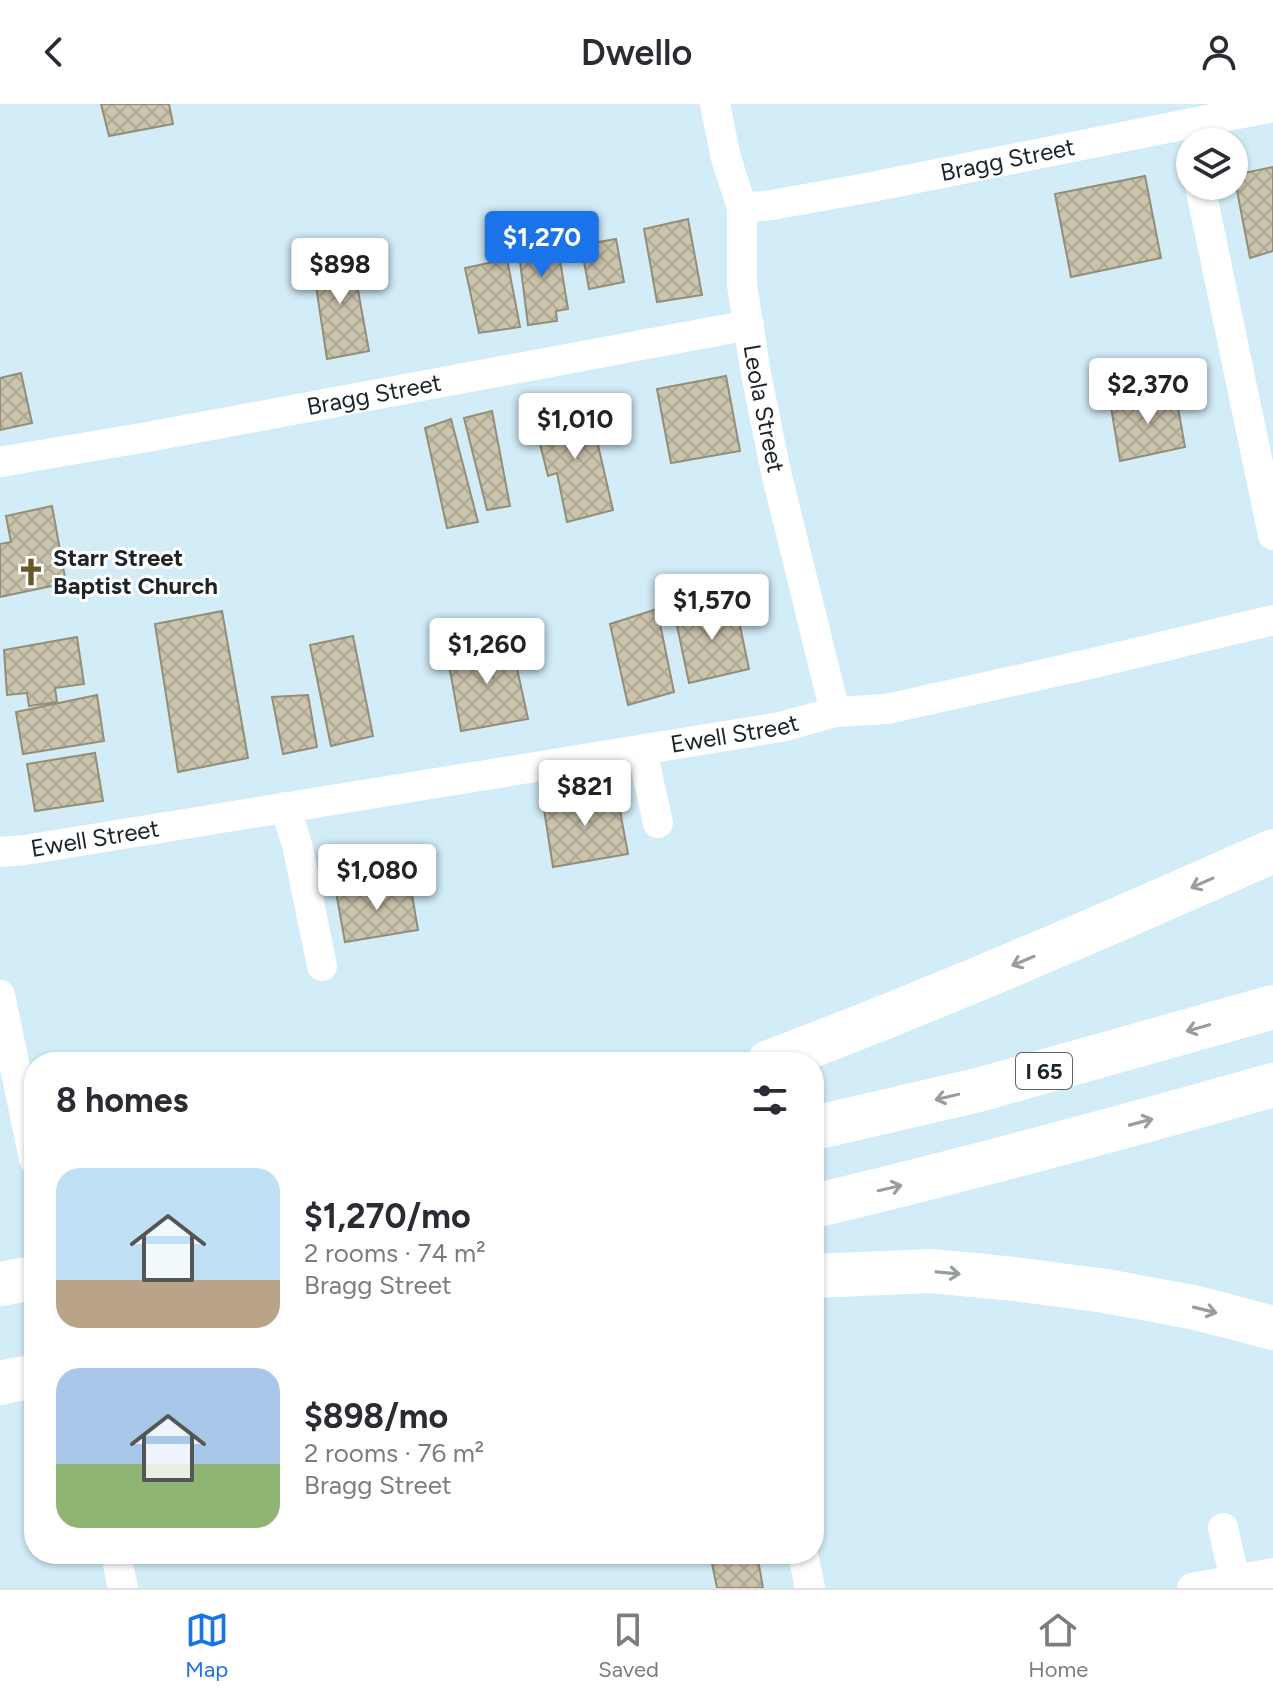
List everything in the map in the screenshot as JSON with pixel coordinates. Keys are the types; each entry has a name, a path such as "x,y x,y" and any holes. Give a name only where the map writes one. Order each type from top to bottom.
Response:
{"highway":[{"path":"796,1052 877,1022 1095,931 1273,851"},
{"name":"I 65","path":"824,1126 978,1090 1273,1007"},
{"path":"824,1204 1074,1141 1273,1085"},
{"path":"824,1276 931,1271 1014,1279 1136,1296 1273,1328"},
{"path":"0,1284 24,1280"},
{"path":"0,1383 24,1378"}],"street":[{"name":"Leola Street","path":"715,104 726,158 742,208 742,285 756,374 776,472 835,712"},
{"name":"Bragg Street","path":"1204,128 1273,107"},
{"name":"Bragg Street","path":"742,208 1176,135"},
{"path":"1203,200 1273,535"},
{"name":"Bragg Street","path":"0,462 749,325"},
{"name":"Ewell Street","path":"0,852 642,751 781,727 835,712 887,709 1273,620"},
{"path":"642,751 658,823"},
{"path":"285,807 297,844 322,966"},
{"path":"0,995 24,1111"},
{"path":"1223,1528 1235,1580"},
{"path":"118,1564 123,1588"},
{"path":"805,1564 810,1588"},
{"path":"1192,1588 1273,1573"}],"building":[{"path":"101,104 169,104 173,124 109,136"},
{"path":"1273,167 1273,251 1250,258 1239,200 1248,200 1248,172"},
{"path":"1145,176 1161,258 1071,277 1055,194"},
{"path":"688,219 702,295 657,302 644,229"},
{"path":"544,235 546,244 557,242 568,309 556,311 557,321 528,325 517,238"},
{"path":"616,239 624,282 589,289 581,245"},
{"path":"351,252 369,351 327,359 312,259"},
{"path":"507,259 520,327 479,333 465,268"},
{"path":"21,373 32,423 0,430 0,378"},
{"path":"726,376 740,451 671,463 657,389"},
{"path":"1175,391 1185,447 1120,461 1111,407"},
{"path":"589,406 613,510 567,522 557,473 548,476 533,416"},
{"path":"492,411 510,506 487,510 464,418"},
{"path":"451,419 478,522 447,528 425,428"},
{"path":"52,506 66,583 0,597 0,544 11,542 6,516"},
{"path":"735,602 749,669 689,683 675,616"},
{"path":"657,609 674,692 628,705 610,624"},
{"path":"222,611 248,758 178,772 155,624"},
{"path":"353,636 373,736 331,746 310,645"},
{"path":"77,637 84,684 55,688 57,702 29,706 27,693 7,695 4,650"},
{"path":"511,641 528,719 461,731 447,654"},
{"path":"97,695 104,741 23,754 16,712"},
{"path":"308,695 317,747 283,754 272,697"},
{"path":"95,753 103,801 35,811 27,764"},
{"path":"616,789 628,854 553,867 543,803"},
{"path":"410,883 418,930 345,942 336,892"},
{"path":"712,1564 759,1564 763,1588 717,1588"}],"place":[{"name":"Starr Street Baptist Church","path":"31,572"}]}
